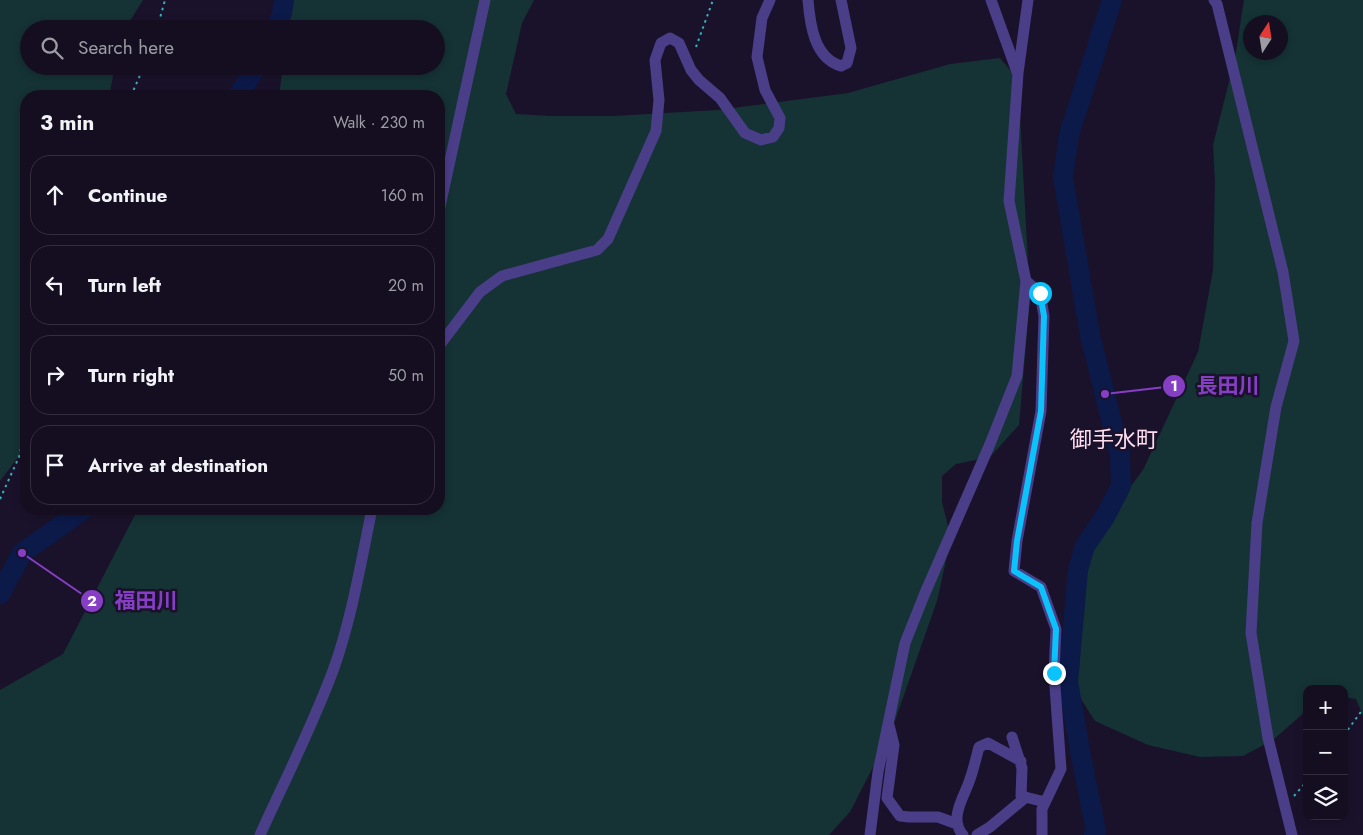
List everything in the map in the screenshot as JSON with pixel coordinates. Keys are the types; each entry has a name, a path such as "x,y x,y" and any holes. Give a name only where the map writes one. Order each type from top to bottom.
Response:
{"street":[{"path":"445,183 485,0"},
{"path":"445,338 480,292 502,276 597,250 608,239 656,131 659,100 656,60 661,44 670,38 679,43 691,70 699,80 720,98 745,133 761,140 773,137 779,128 780,118 765,90 757,57 762,18 770,0"},
{"path":"808,0 811,28 822,53 831,63 841,66 847,63 851,48 841,0"},
{"path":"991,0 1018,73"},
{"path":"870,835 878,772 905,643 1017,376 1026,281 1009,201 1018,73 1028,0"},
{"path":"1214,0 1217,4 1283,272 1294,341 1276,407 1257,523 1251,633 1268,738 1292,835"},
{"path":"1026,281 1040,293 1044,316 1041,411 1017,541 1014,571 1041,587 1056,629 1054,673 1061,769 1042,809 1042,835"},
{"path":"260,835 334,667 351,608 371,515"},
{"path":"888,723 894,745 887,798 900,816 910,818 938,817 957,824"},
{"path":"1012,737 1022,768 1021,796 1045,802"},
{"path":"963,835 958,829 956,819 964,792 970,781 979,747 988,743 1021,762"},
{"path":"977,835 1026,798"}],"path":[{"path":"159,20 165,0"},
{"path":"696,47 713,0"},
{"path":"134,90 140,75"},
{"path":"0,499 20,453"},
{"path":"1348,730 1363,709"},
{"path":"1284,807 1303,786"}],"green space":[{"path":"0,0 143,0 131,20 20,20 20,75 113,75 110,90 20,90 20,455 0,481"},
{"path":"292,0 534,0 522,23 506,94 516,114 613,116 718,110 848,93 950,64 1000,58 1018,80 1030,298 1019,425 990,457 956,464 942,476 942,502 951,538 937,601 891,732 850,812 829,835 0,835 0,690 63,654 135,515 445,515 445,90 280,90 282,75 445,75 445,20 289,20"},
{"path":"1244,0 1363,0 1363,716 1356,699 1348,698 1348,685 1303,685 1303,714 1273,740 1243,756 1200,757 1148,745 1095,721 1074,688 1068,648 1076,588 1085,547 1143,470 1198,352 1213,270 1215,182 1213,145 1235,58"}],"waterway":[{"path":"279,20 284,0"},
{"path":"1094,835 1096,831 1068,682 1078,570 1085,546 1105,517 1121,486 1120,455 1090,335 1063,177 1069,135 1112,0"},
{"path":"242,90 251,75"},
{"path":"0,594 22,553 76,515"}],"place":[{"name":"長田川","path":"1105,394"},
{"name":"福田川","path":"22,553"}],"district":[{"name":"御手水町","path":"1114,439"}],"route":[{"path":"1040,293 1044,316 1041,411 1017,541 1014,571 1041,587 1056,629 1054,673"}]}
